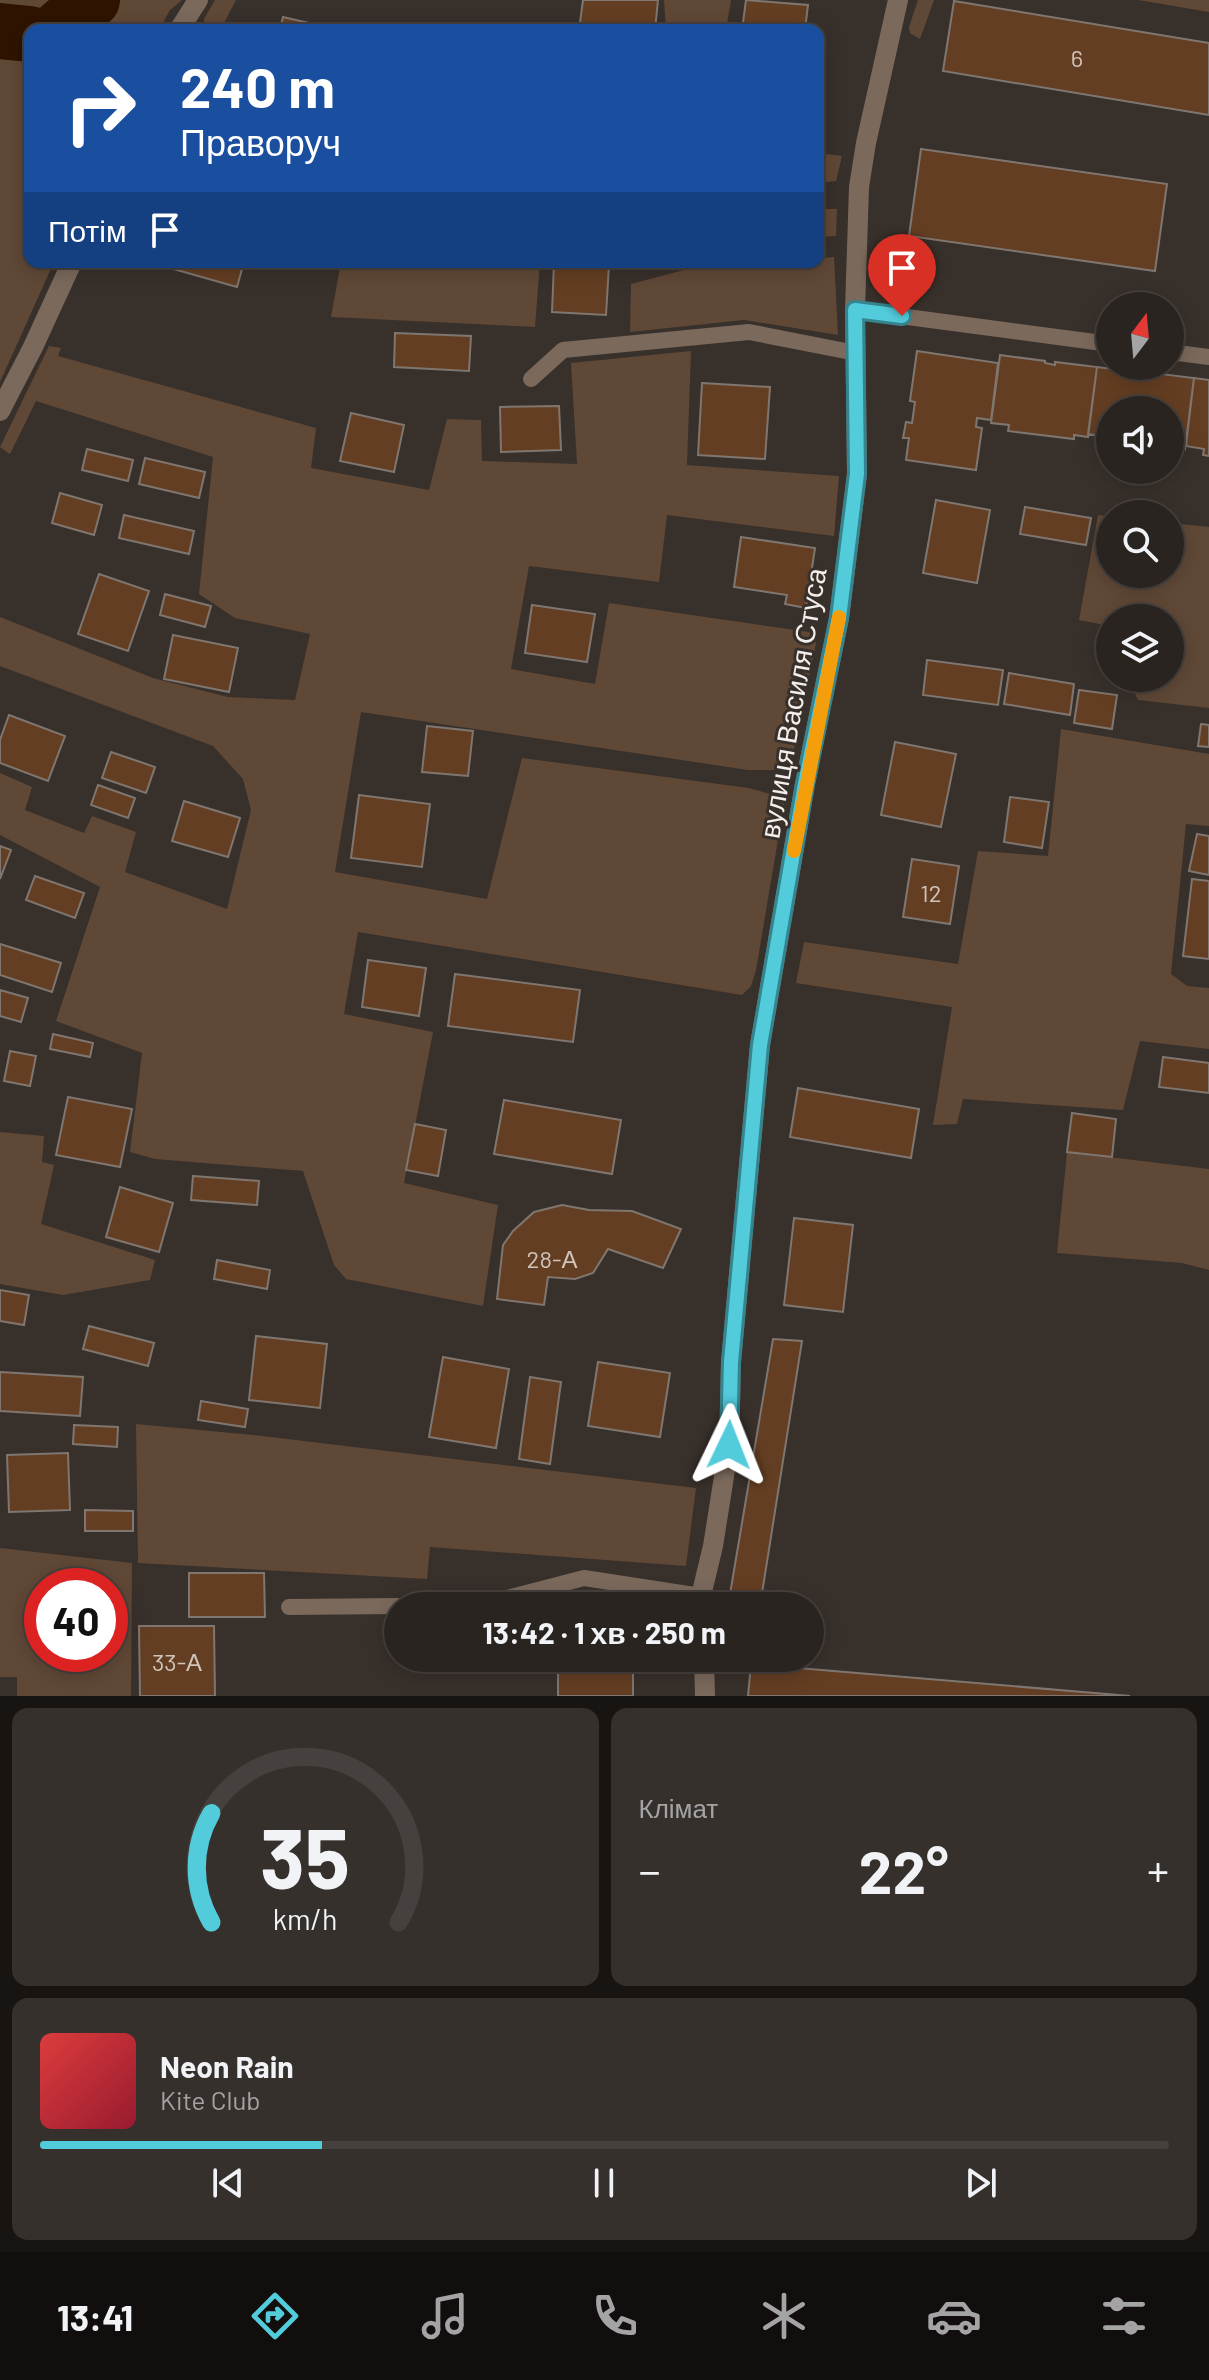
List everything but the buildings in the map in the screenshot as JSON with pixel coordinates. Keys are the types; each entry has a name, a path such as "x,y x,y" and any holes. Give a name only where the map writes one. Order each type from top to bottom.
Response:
{"street":[{"path":"183,24 198,0"},
{"name":"вулиця Василя Стуса","path":"703,1592 729,1445 731,1362 760,1045 805,784 839,618 856,488 855,310 859,187 898,0"},
{"path":"0,411 69,268"},
{"path":"704,1672 705,1696"}],"lane":[{"path":"855,310 1096,342"},
{"path":"531,379 563,350 749,332 856,353"},
{"path":"1184,354 1209,357"},
{"path":"530,1592 584,1578 655,1592"},
{"path":"289,1607 384,1606"}],"shaded area":[{"path":"0,0 182,0 170,10 162,24 24,24 24,268 51,268 0,382"},
{"path":"215,0 236,0 222,24 204,24"},
{"path":"664,0 731,0 727,24 666,24"},
{"path":"918,0 934,0 920,39 910,33 909,27"},
{"path":"1138,0 1209,0 1209,12"},
{"path":"824,154 842,156 836,181 824,182"},
{"path":"824,209 837,209 836,236 824,237"},
{"path":"834,257 838,335 744,320 630,332 631,284 692,268 824,268 824,258"},
{"path":"340,268 540,268 535,327 331,317"},
{"path":"49,346 61,348 58,356 316,428 311,468 429,490 447,419 481,420 482,461 577,464 571,363 691,351 687,465 839,476 834,536 667,515 659,582 529,566 511,669 595,684 609,603 809,632 816,643 791,764 783,770 748,770 361,712 335,872 487,899 522,758 749,788 777,796 784,804 756,970 751,986 742,995 358,932 344,1014 433,1032 404,1183 498,1205 483,1306 346,1279 334,1265 303,1171 155,1159 130,1152 142,1053 56,1021 100,887 0,835 0,773 32,787 25,810 84,833 92,816 136,832 125,872 227,909 251,810 243,779 213,746 0,666 0,617 153,678 228,697 295,700 310,634 235,618 199,594 213,457 36,401 10,454 0,447"},
{"path":"1184,524 1209,527 1209,708 1138,700 1134,692 1184,692 1184,604 1096,604 1096,623 1079,620 1096,526 1096,588 1184,588"},
{"path":"1061,729 1209,754 1209,826 1186,824 1171,974 1187,986 1209,988 1209,1049 1140,1041 1123,1110 963,1099 957,1124 933,1125 952,1007 796,983 804,942 958,964 978,851 1048,856"},
{"path":"0,1132 44,1136 42,1162 54,1165 41,1224 155,1260 150,1280 63,1295 0,1284"},
{"path":"1067,1152 1209,1169 1209,1270 1182,1263 1057,1253"},
{"path":"136,1424 696,1488 686,1566 430,1547 427,1579 138,1563"},
{"path":"0,1548 132,1563 131,1696 17,1696 17,1677 0,1677"}],"waterway":[{"path":"64,24 92,0"},
{"path":"0,31 24,33"}],"slow traffic":[{"path":"794,851 839,617"}],"route":[{"path":"729,1445 731,1362 760,1045 805,784 839,618 857,474 855,310 902,316"}]}
